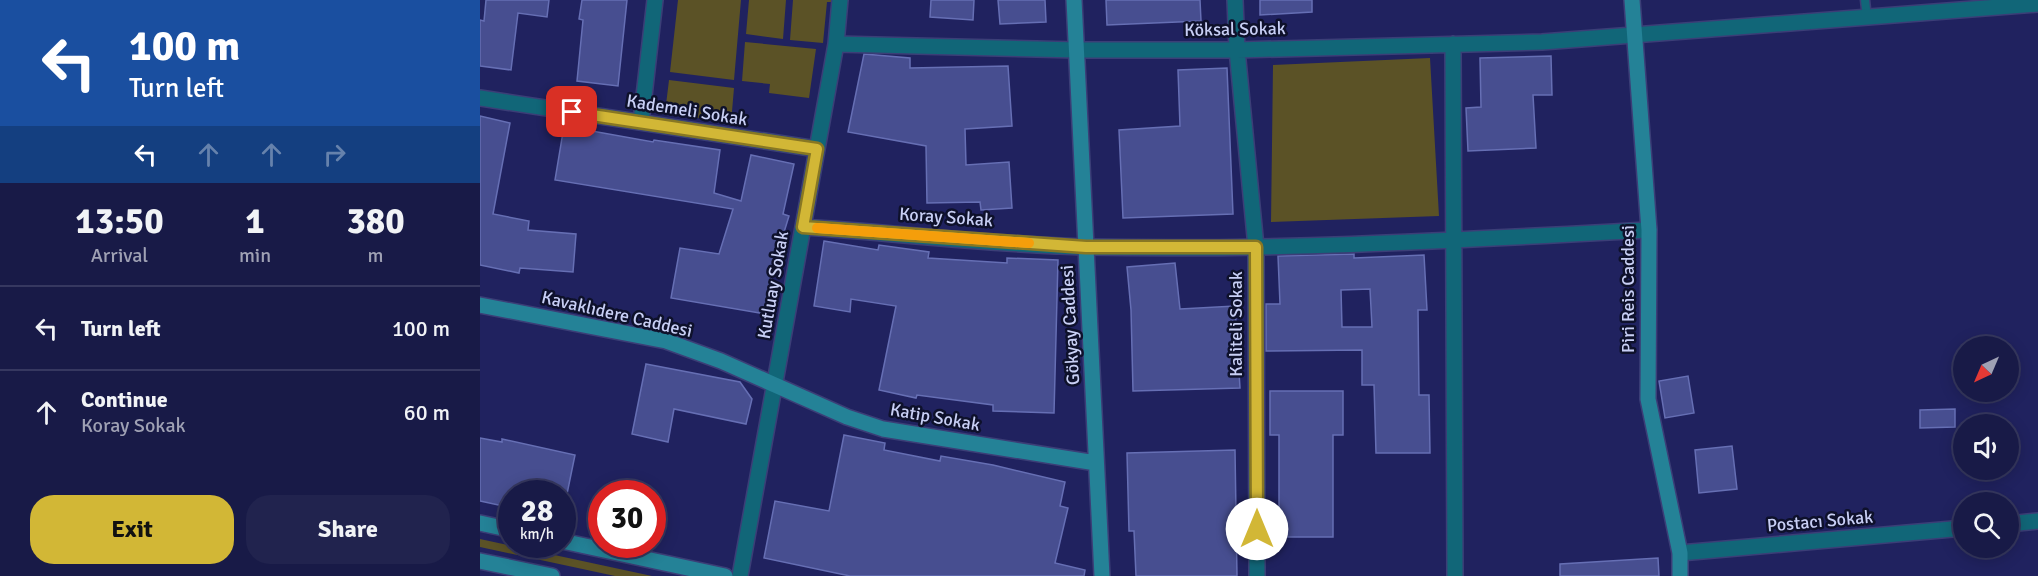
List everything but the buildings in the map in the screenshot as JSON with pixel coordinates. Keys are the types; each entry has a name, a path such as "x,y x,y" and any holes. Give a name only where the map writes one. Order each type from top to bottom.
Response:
{"street":[{"path":"641,122 655,0"},
{"name":"Kutluay Sokak","path":"740,576 836,44 840,0"},
{"name":"Gökyay Caddesi","path":"1074,0 1102,576"},
{"name":"Kaliteli Sokak","path":"1235,0 1237,50 1256,247 1257,576"},
{"name":"Piri Reis Caddesi","path":"1632,0 1648,230 1648,399 1680,553 1680,576"},
{"name":"Köksal Sokak","path":"836,44 1077,50 1237,50 1453,44 1634,37 2038,4"},
{"path":"1453,44 1455,576"},
{"name":"Kademeli Sokak","path":"480,98 817,149"},
{"name":"Koray Sokak","path":"803,227 1086,247 1256,247 1454,241 1648,230"},
{"name":"Kavaklıdere Caddesi","path":"480,305 666,341 722,361 775,385"},
{"name":"Katip Sokak","path":"775,385 847,417 883,429 1096,463"},
{"path":"2019,523 2038,521"},
{"path":"480,523 498,527"},
{"name":"Postacı Sokak","path":"1680,553 1953,529"},
{"path":"576,544 725,576"},
{"path":"480,561 552,576"}],"lane":[{"path":"1865,0 1867,18"}],"shaded area":[{"path":"678,0 741,0 734,80 670,72"},
{"path":"749,0 786,0 783,39 746,34"},
{"path":"793,0 834,0 834,2 827,2 823,43 790,40"},
{"path":"745,42 816,49 809,98 769,93 770,84 742,81"},
{"path":"1430,58 1439,216 1271,222 1273,65"},
{"path":"669,80 734,88 731,123 665,113"},
{"path":"480,539 498,543 498,551 480,547"},
{"path":"531,558 568,558 652,576 615,576"}],"slow traffic":[{"path":"817,228 1029,243"}],"route":[{"path":"572,112 817,149 803,227 1086,247 1256,247 1257,529"}]}
